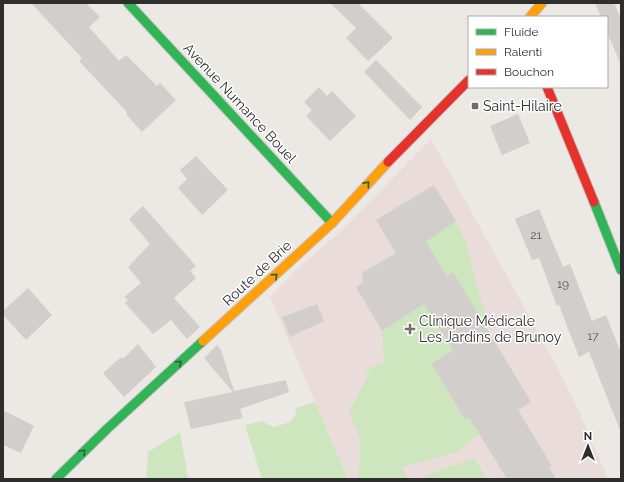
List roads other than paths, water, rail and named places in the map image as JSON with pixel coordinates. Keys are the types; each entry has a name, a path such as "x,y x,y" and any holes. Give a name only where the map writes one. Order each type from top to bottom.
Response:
{"street":[{"name":"Avenue Numance Bouel","path":"128,3 332,223"},
{"path":"531,16 542,3"},
{"name":"Route de Brie","path":"56,479 108,428 332,223 383,166 468,81"},
{"path":"547,88 621,270"}],"place":[{"name":"Saint-Hilaire","path":"475,106"},
{"name":"Clinique Médicale Les Jardins de Brunoy","path":"410,329"}]}
